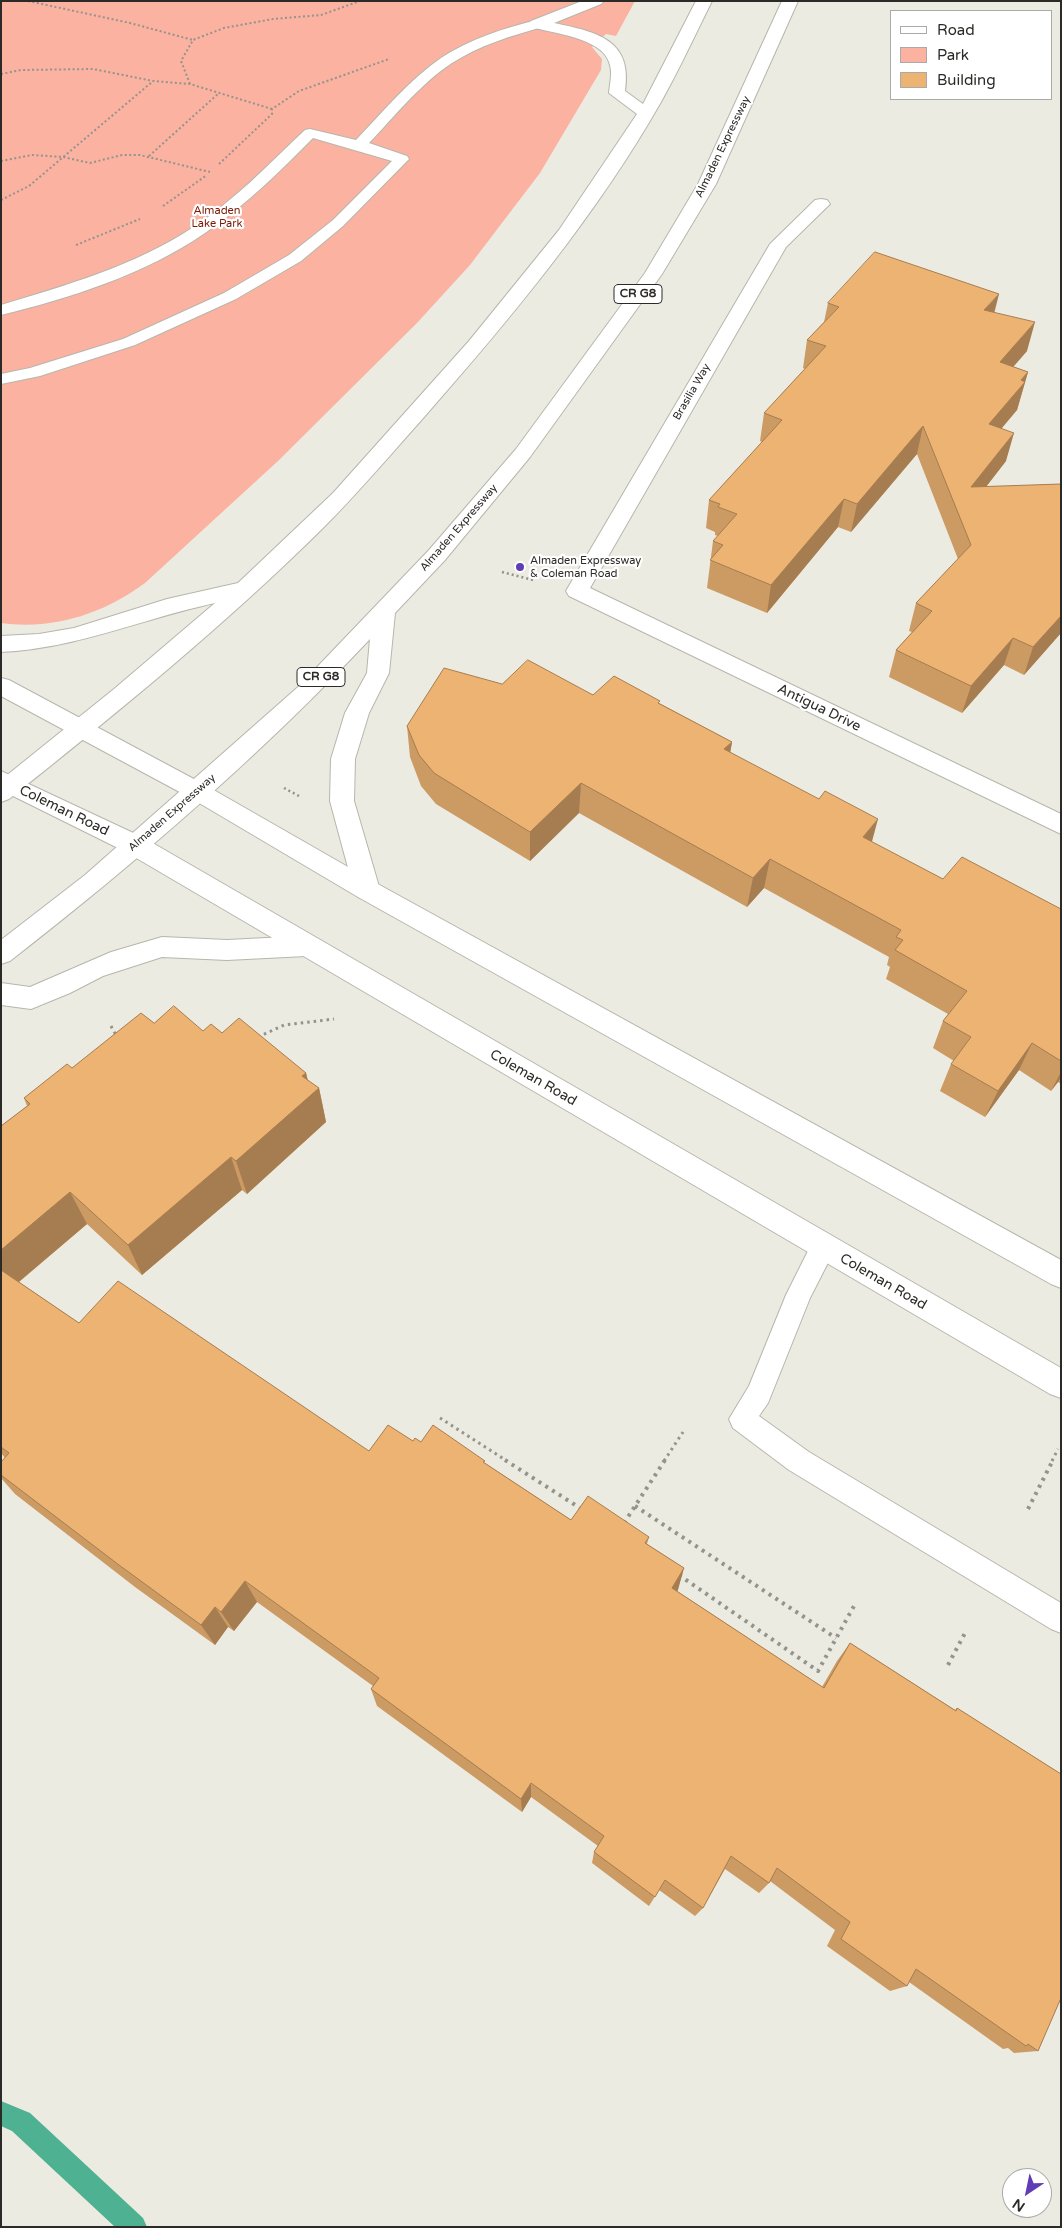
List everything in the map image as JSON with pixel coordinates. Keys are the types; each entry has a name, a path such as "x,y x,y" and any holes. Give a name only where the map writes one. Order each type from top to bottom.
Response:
{"main road":[{"path":"537,24 596,1"},
{"path":"5,786 81,728 244,590 317,522 454,372 557,245 614,163 646,113 704,1"},
{"name":"Almaden Expressway","path":"1,954 94,882 306,693 384,613 523,453 653,274 706,184 790,1"},
{"path":"537,24 594,39 612,50 619,61 622,73 617,93 646,113"},
{"name":"Brasilia Way","path":"577,592 779,244 821,204"},
{"path":"1,644 34,644 71,637 144,614 244,590"},
{"name":"Antigua Drive","path":"577,592 1061,825"},
{"path":"367,890 342,801 343,759 357,713 378,673 384,613"},
{"path":"1,686 197,792 367,890 1061,1275"},
{"name":"Coleman Road","path":"5,786 135,845 1061,1384"},
{"path":"1,994 31,998 112,962 162,947 227,950 306,946"}],"lane":[{"path":"359,145 436,68 479,43 501,34 537,24"},
{"path":"1,310 87,285 163,252 223,213 310,133 359,145 402,159 338,223 295,258 230,296 129,342 34,372 1,379"},
{"path":"823,1247 799,1295 759,1394 742,1419 799,1461 1061,1619"}],"path":[{"path":"28,1 130,23 193,40 224,28 273,18 322,15 360,1"},
{"path":"190,84 181,61 193,40"},
{"path":"1,74 21,70 93,69 153,81 190,84 272,108 299,92 396,56"},
{"path":"1,200 29,186 153,81"},
{"path":"148,157 219,92"},
{"path":"217,166 272,114 272,108"},
{"path":"1,161 32,155 63,157 90,162 122,155 148,157 210,172 160,208"},
{"path":"71,248 144,217"},
{"path":"502,572 533,580"},
{"path":"252,1042 264,1032 277,1027 302,1021 334,1019"},
{"path":"111,1026 119,1041"},
{"path":"440,1418 586,1511"},
{"path":"622,1525 683,1432"},
{"path":"1028,1509 1058,1449"},
{"path":"635,1506 836,1638"},
{"path":"674,1571 818,1671 854,1606"},
{"path":"948,1665 965,1633"}],"green space":[{"name":"Almaden Lake Park","path":"1,1 635,1 616,36 606,34 592,47 602,59 601,70 540,173 470,265 417,323 278,461 145,583 129,594 95,611 59,622 21,625 1,623"}],"building":[{"path":"875,252 999,294 984,310 1035,322 1000,362 1028,372 1021,380 1025,382 989,424 1014,433 971,487 1061,484 1061,616 1033,647 1013,638 971,686 896,650 932,611 916,603 971,545 923,426 857,504 844,499 771,585 710,560 723,545 713,541 737,514 718,507 720,504 709,500 782,420 764,413 826,346 807,340 839,307 828,303"},
{"path":"528,660 593,695 614,676 660,701 658,703 732,742 724,749 819,799 825,791 878,819 863,837 943,879 962,857 1061,909 1061,1061 1032,1043 998,1091 951,1064 971,1037 943,1021 967,991 895,950 903,940 896,937 901,930 770,859 753,878 581,783 530,832 434,773 419,755 407,726 444,668 502,684"},
{"path":"174,1006 203,1031 211,1024 222,1033 239,1018 306,1073 302,1076 319,1088 236,1161 231,1157 128,1245 70,1192 1,1250 1,1126 30,1104 24,1098 67,1064 72,1068 141,1013 154,1023"},
{"path":"1,1270 79,1323 118,1281 369,1451 388,1425 413,1441 415,1438 421,1442 433,1425 485,1461 483,1462 571,1520 588,1496 649,1537 645,1543 684,1568 672,1588 824,1688 850,1643 956,1711 957,1708 1061,1774 1061,1998 1038,2051 1028,2044 1026,2046 916,1969 907,1986 841,1939 850,1922 777,1868 769,1883 731,1856 703,1908 665,1880 655,1897 594,1852 604,1836 531,1783 521,1799 371,1689 379,1678 245,1581 221,1612 215,1607 201,1625 119,1565 1,1475 1,1462 9,1453 1,1447"}],"waterway":[{"path":"1,2113 21,2122 134,2227"}],"place":[{"name":"Almaden Expressway & Coleman Road","path":"520,567"}]}
